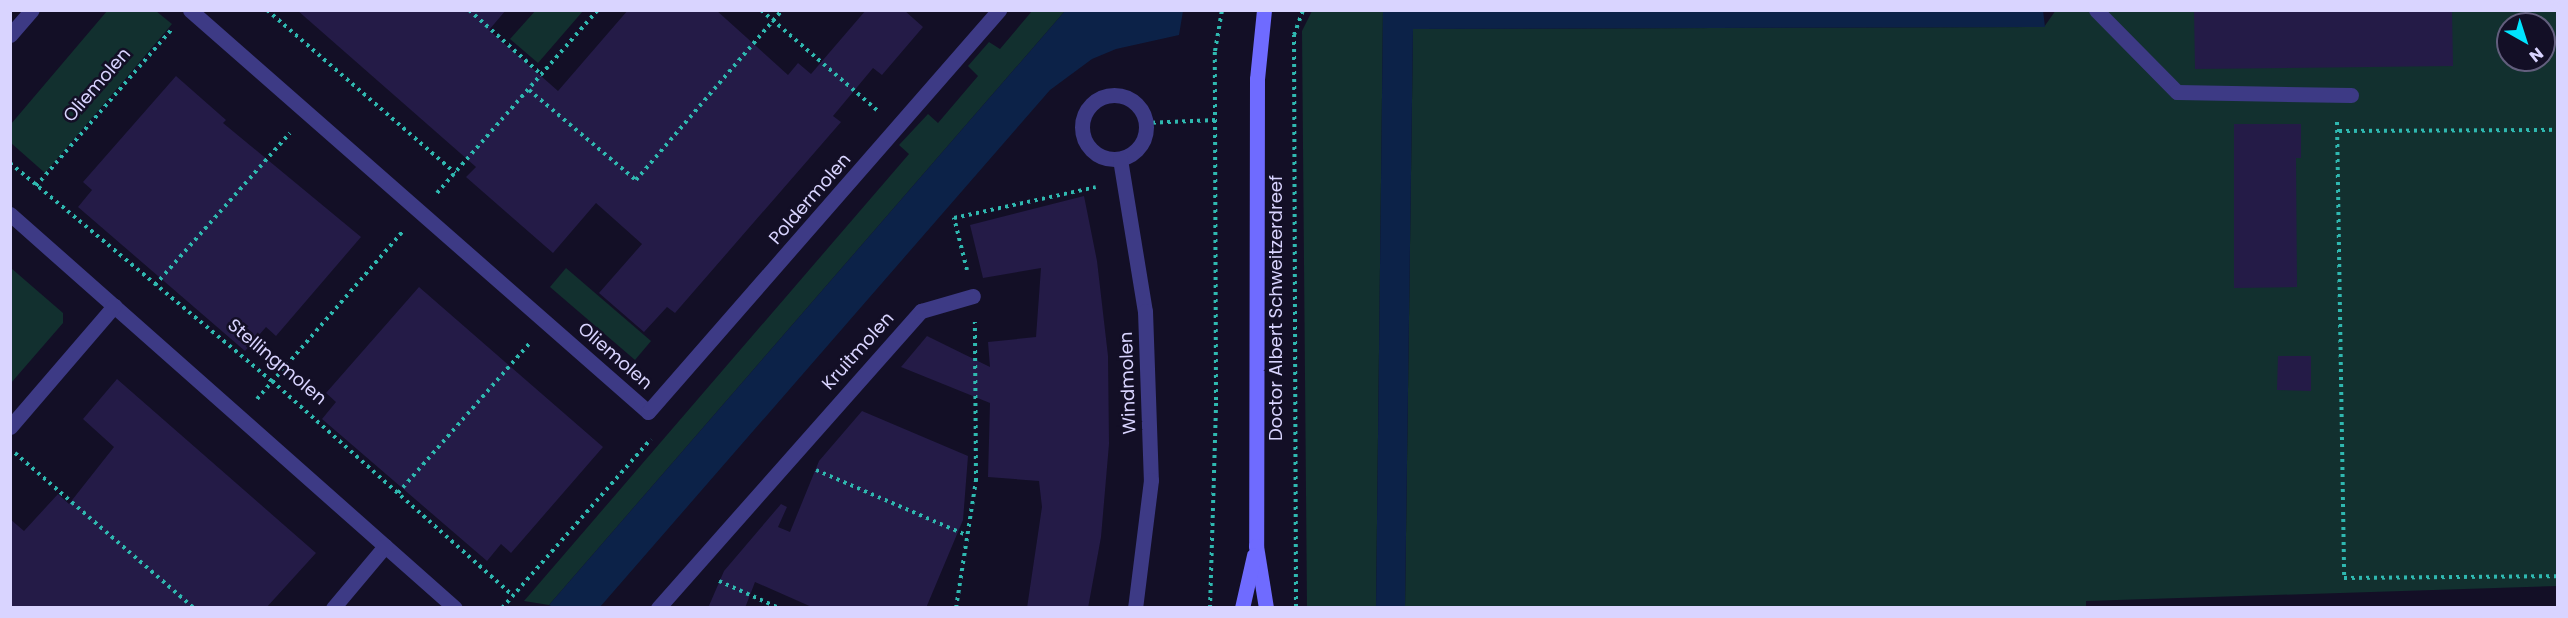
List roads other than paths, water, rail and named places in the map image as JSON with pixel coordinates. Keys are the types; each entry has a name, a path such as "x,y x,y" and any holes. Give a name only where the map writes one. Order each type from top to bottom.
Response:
{"street":[{"path":"10,35 32,10"},
{"name":"Oliemolen","path":"190,10 648,412"},
{"name":"Poldermolen","path":"648,412 999,10"},
{"name":"Doctor Albert Schweitzerdreef","path":"1264,10 1257,79 1256,546 1266,608"},
{"path":"2096,10 2177,92 2351,95"},
{"path":"1116,96 1136,104 1145,123 1142,142 1120,159 1099,156 1090,149 1082,129 1088,109 1105,97 1116,96"},
{"name":"Windmolen","path":"1120,159 1145,312 1151,480 1135,608"},
{"path":"10,214 455,608"},
{"name":"Kruitmolen","path":"658,608 787,458 921,311 973,296"},
{"path":"10,427 114,306"},
{"path":"333,608 385,546"},
{"name":"Doctor Albert Schweitzerdreef","path":"1242,608 1256,546"}],"water":[{"path":"2043,10 2045,27 1413,29 1405,607 1376,608 1383,11"},
{"path":"1065,11 1183,11 1179,35 1116,49 1092,59 1050,90 600,607 553,607 549,605"}]}
